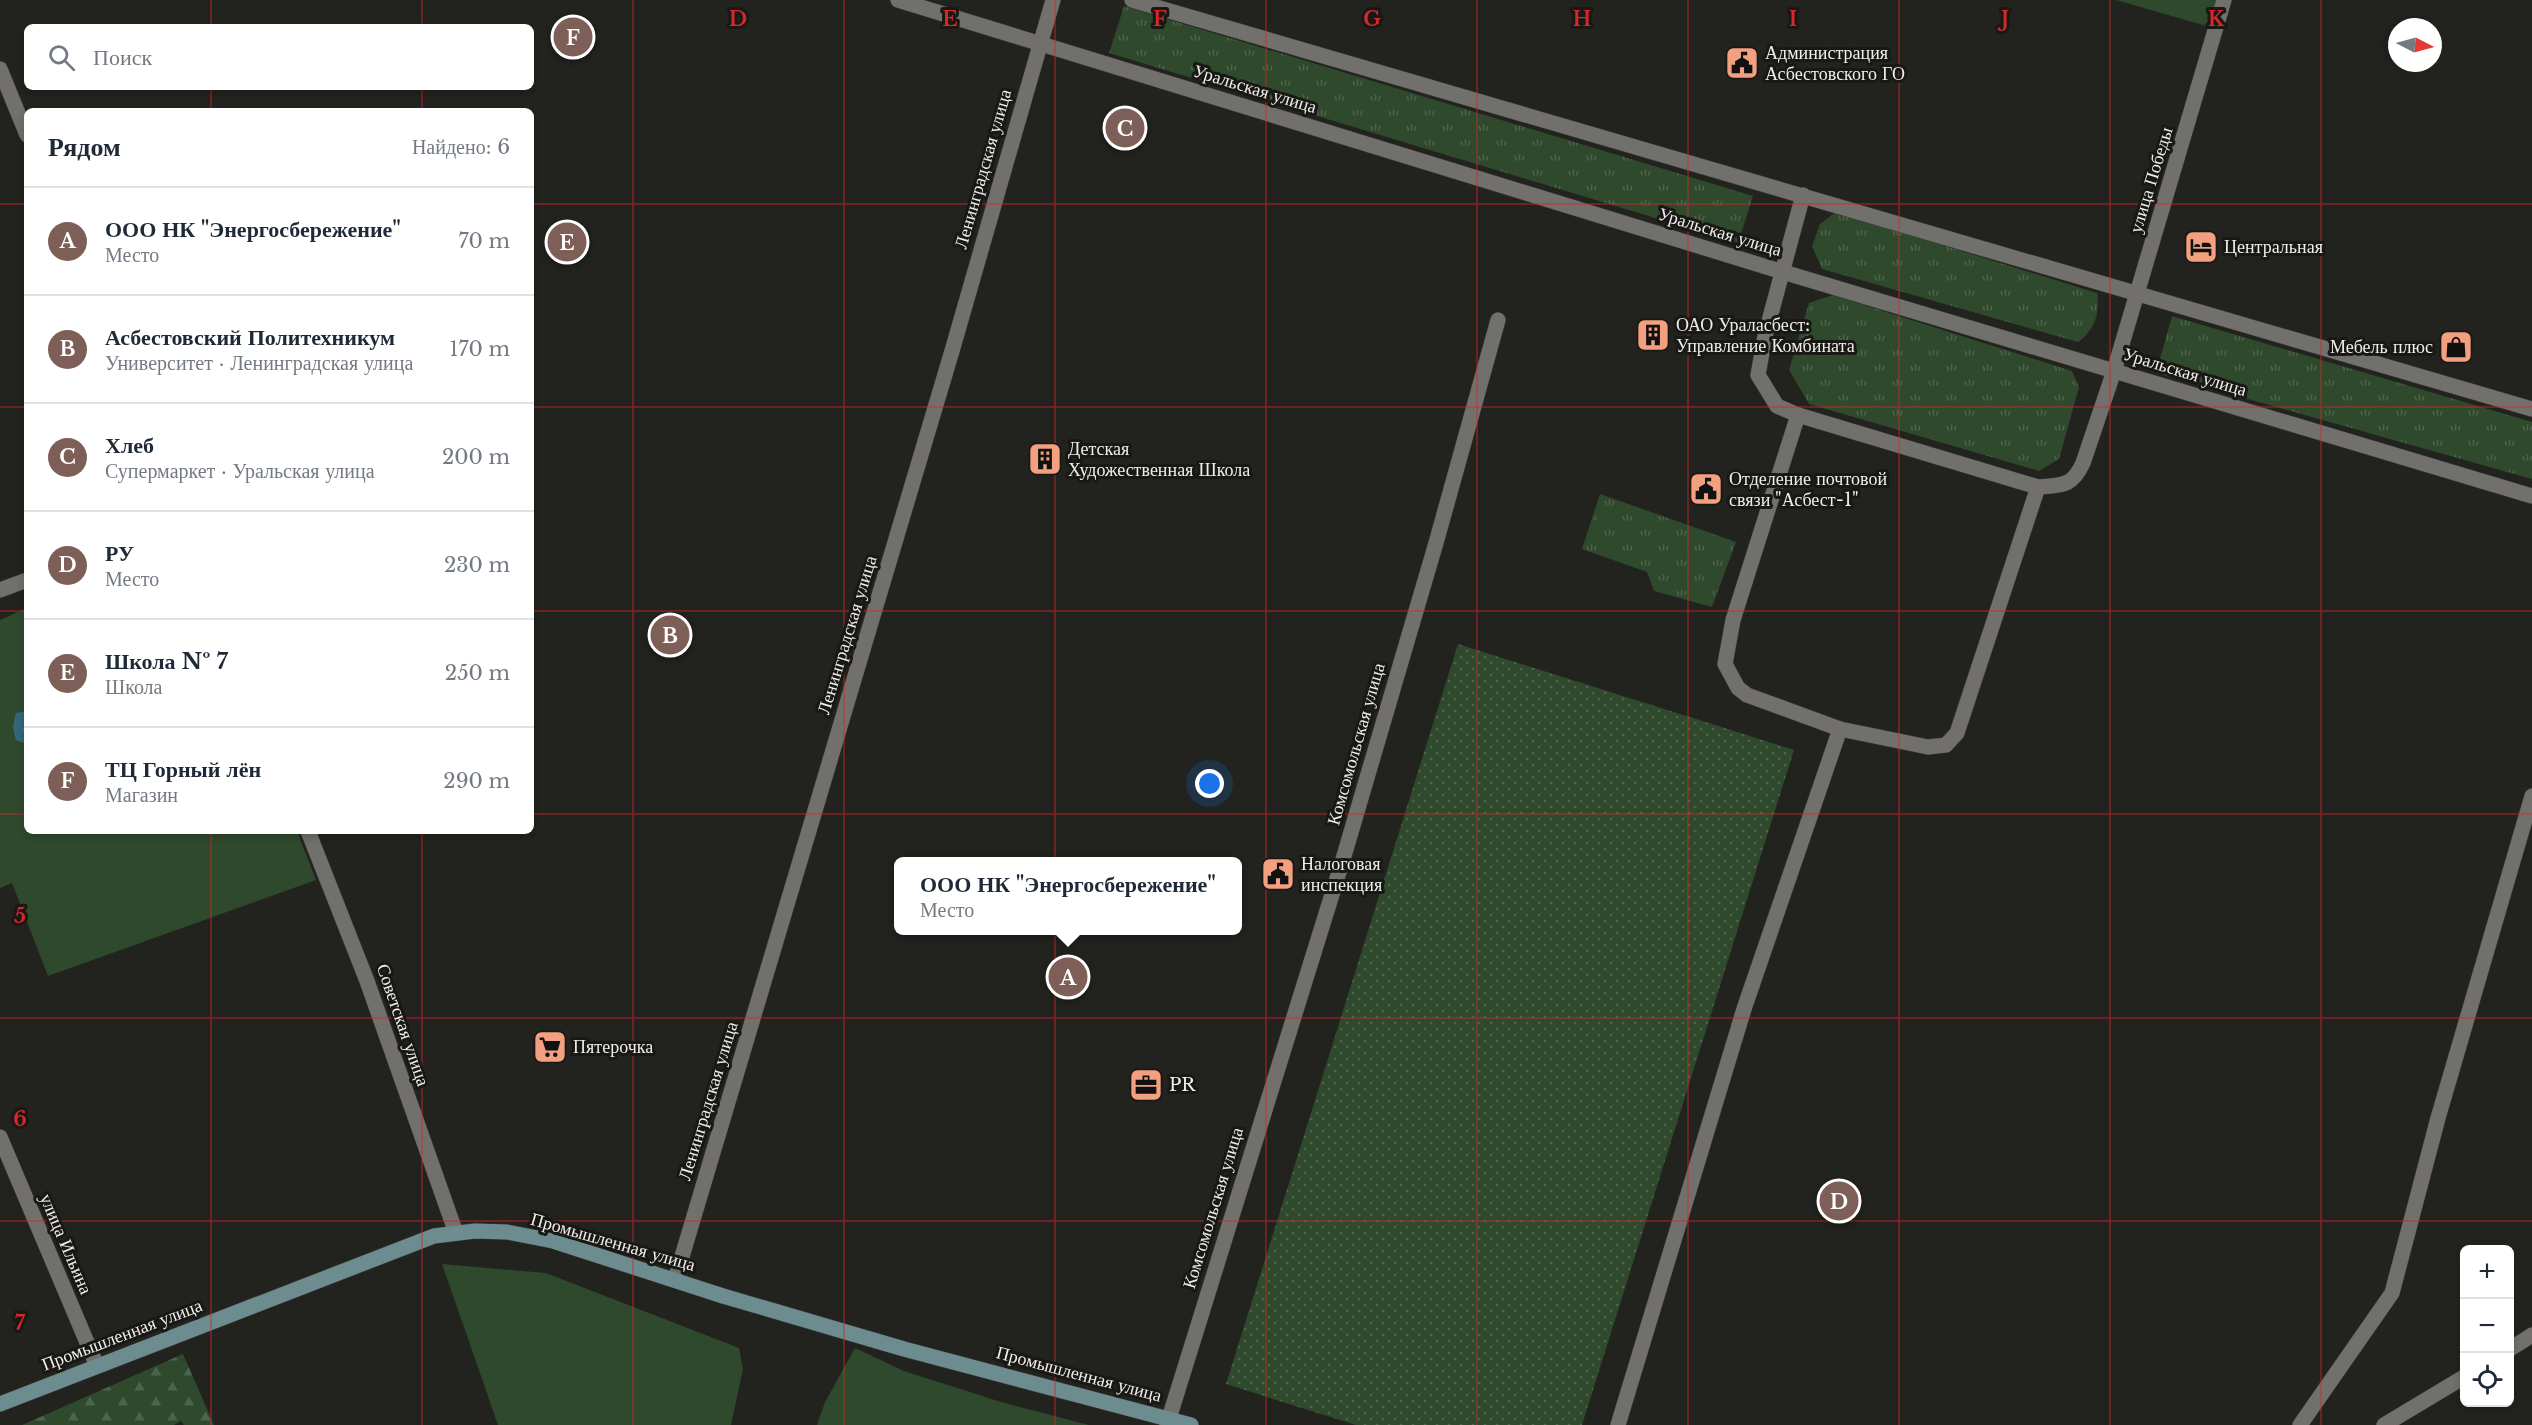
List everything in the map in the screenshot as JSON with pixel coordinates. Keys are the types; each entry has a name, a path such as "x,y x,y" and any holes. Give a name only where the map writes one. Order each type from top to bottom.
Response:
{"main road":[{"name":"Промышленная улица","path":"0,1404 434,1236 475,1231 507,1233 554,1241 904,1349 1168,1421 1191,1425"}],"street":[{"name":"Уральская улица","path":"898,0 1783,272 2532,496"},
{"name":"Ленинградская улица","path":"675,1280 948,363 1053,0"},
{"path":"1132,0 2532,409"},
{"name":"улица Победы","path":"2038,487 2062,484 2076,478 2114,371 2224,0"},
{"path":"0,69 24,128"},
{"path":"1798,415 1733,620 1725,664 1738,688 1747,695 1840,729 1928,747 1946,745 1958,733 2038,487 1798,415 1777,406 1758,375 1765,336 1803,195"},
{"name":"Комсомольская улица","path":"1168,1421 1344,856 1437,543 1498,320"},
{"path":"0,590 24,581"},
{"path":"1618,1425 1744,1009 1840,729"},
{"path":"2300,1425 2391,1293 2441,1107 2532,796"},
{"name":"Советская улица","path":"309,834 367,981 456,1233"},
{"name":"улица Ильина","path":"0,1137 96,1366"},
{"path":"2514,1346 2532,1335"},
{"path":"2384,1425 2460,1379"}],"green space":[{"path":"2116,0 2218,0 2210,27"},
{"path":"1124,6 1753,196 1738,243 1109,53"},
{"path":"1836,212 2097,293 2098,307 2095,320 2089,332 2078,342 1822,269 1812,246 1820,224"},
{"path":"1833,295 2072,371 2079,387 2059,459 2039,471 1809,404 1789,370 1809,303"},
{"path":"2172,316 2532,422 2532,479 2156,373"},
{"path":"1600,494 1736,542 1712,607 1654,591 1647,572 1582,549"},
{"path":"24,609 24,834 298,834 316,880 48,976 12,883 0,888 0,620"},
{"path":"1458,644 1794,750 1582,1425 1356,1425 1226,1384"},
{"path":"442,1264 546,1273 739,1348 743,1369 731,1425 498,1425"},
{"path":"855,1348 904,1371 1001,1402 1089,1425 817,1425 825,1402"},
{"path":"183,1354 214,1425 184,1425 181,1421 174,1425 22,1425"}],"water":[{"path":"24,712 24,743 16,740 13,727 16,713"}],"place":[{"name":"ТЦ Горный лён","path":"573,37"},
{"name":"Администрация Асбестовского ГО","path":"1742,63"},
{"name":"Хлеб","path":"1125,128"},
{"name":"Школа № 7","path":"567,242"},
{"name":"Центральная","path":"2201,247"},
{"name":"ОАО Ураласбест: Управление Комбината","path":"1653,335"},
{"name":"Мебель плюс","path":"2456,347"},
{"name":"Детская Художественная Школа","path":"1045,459"},
{"name":"Отделение почтовой связи \"Асбест-1\"","path":"1706,489"},
{"name":"Асбестовский Политехникум","path":"670,635"},
{"name":"Налоговая инспекция","path":"1278,874"},
{"name":"ООО НК \"Энергосбережение\"","path":"1068,977"},
{"name":"Пятерочка","path":"550,1047"},
{"name":"PR","path":"1146,1085"},
{"name":"РУ","path":"1839,1201"}]}
